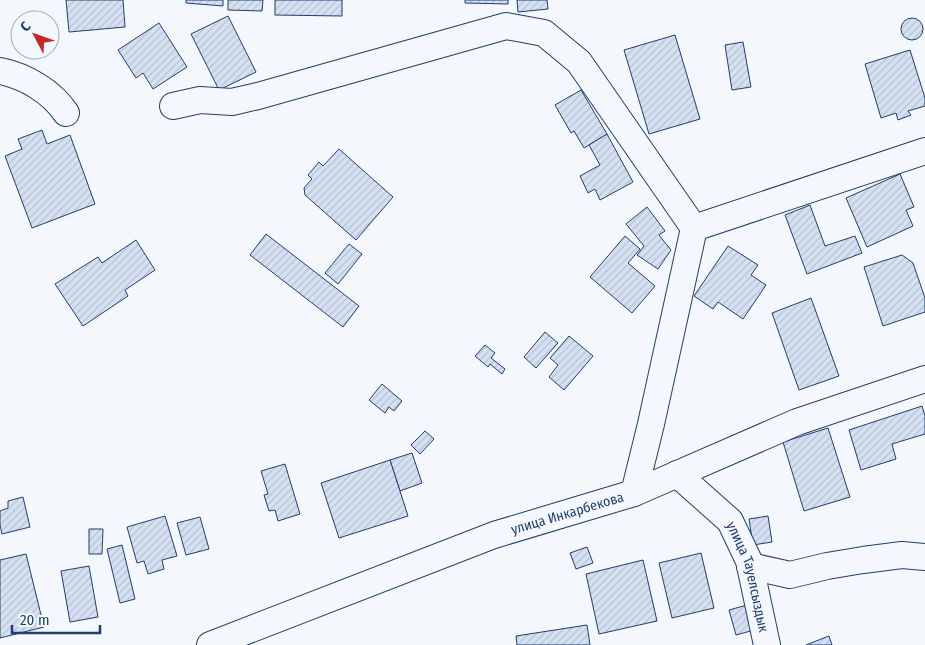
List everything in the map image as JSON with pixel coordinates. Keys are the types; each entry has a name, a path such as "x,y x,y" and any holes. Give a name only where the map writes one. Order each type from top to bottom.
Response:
{"street":[{"path":"173,106 200,100 232,102 258,96 506,26 544,33 579,62 694,228 634,493"},
{"path":"0,71 11,73 39,86 60,104 66,113"},
{"path":"694,228 925,151"},
{"name":"улица Инкарбекова","path":"210,645 494,535 634,493 797,422 925,380"},
{"name":"улица Тауелсыздык","path":"676,474 730,521 749,561 767,645"},
{"path":"750,566 790,575 864,560 902,555 925,557"}],"building":[{"path":"66,0 123,0 125,27 69,32"},
{"path":"186,0 223,0 223,6 186,3"},
{"path":"228,0 263,0 262,11 228,10"},
{"path":"275,0 342,0 342,16 275,15"},
{"path":"465,0 508,0 508,4 465,3"},
{"path":"517,0 547,0 548,9 518,12"},
{"path":"228,16 256,72 219,90 191,34"},
{"path":"912,18 920,21 923,29 920,37 912,40 904,37 901,29 904,21"},
{"path":"159,23 187,67 153,89 143,73 136,78 118,50"},
{"path":"675,35 700,119 649,134 624,50"},
{"path":"743,42 751,87 732,90 725,45"},
{"path":"910,50 925,98 925,106 908,111 911,115 898,120 896,113 881,118 865,64"},
{"path":"581,90 607,134 584,148 574,131 571,133 555,105"},
{"path":"42,130 47,144 70,135 95,204 32,228 5,156 22,149 18,139"},
{"path":"607,134 633,182 600,200 595,189 588,193 580,176 600,165 589,145"},
{"path":"339,149 393,197 356,240 305,195 304,188 312,179 308,175 319,162 323,166"},
{"path":"900,174 914,207 906,210 913,226 867,247 846,198"},
{"path":"810,205 825,246 855,236 862,253 807,274 785,215"},
{"path":"647,207 665,231 659,235 671,250 658,269 637,255 644,246 626,224"},
{"path":"266,234 359,306 343,327 250,255"},
{"path":"625,236 640,249 628,263 655,286 632,313 590,277"},
{"path":"136,240 155,270 125,290 128,296 83,326 55,284 98,257 102,263"},
{"path":"349,244 362,254 338,284 325,273"},
{"path":"728,246 758,265 751,275 766,285 743,319 718,302 713,309 694,296"},
{"path":"902,255 913,263 925,298 925,312 883,326 864,267"},
{"path":"811,298 839,376 799,390 772,313"},
{"path":"545,332 558,343 536,368 524,357"},
{"path":"569,336 593,356 564,390 549,377 558,365 550,358"},
{"path":"485,345 495,353 491,358 505,369 502,374 490,364 488,367 475,356"},
{"path":"382,384 402,401 394,411 389,407 385,413 369,400"},
{"path":"922,406 925,416 925,434 892,444 896,459 861,470 849,430"},
{"path":"828,428 850,497 804,511 783,442"},
{"path":"425,431 434,439 420,454 411,445"},
{"path":"412,453 422,483 400,491 390,460"},
{"path":"390,460 408,516 339,538 321,483"},
{"path":"285,464 300,514 278,521 275,510 269,511 264,495 268,494 261,471"},
{"path":"23,497 30,527 2,534 0,511 8,508 8,501"},
{"path":"165,516 177,556 162,560 164,569 148,574 144,561 137,563 127,527"},
{"path":"768,516 772,542 753,545 749,519"},
{"path":"200,517 209,549 186,555 177,523"},
{"path":"89,529 103,529 102,554 89,554"},
{"path":"122,545 135,599 120,603 107,549"},
{"path":"587,547 593,563 576,569 570,553"},
{"path":"701,553 714,608 672,618 659,563"},
{"path":"26,554 44,627 0,638 0,560"},
{"path":"643,560 657,621 599,634 586,574"},
{"path":"89,566 98,617 70,622 61,571"},
{"path":"747,605 754,630 736,635 729,610"},
{"path":"587,625 590,645 517,645 516,636"},
{"path":"829,636 832,645 806,645"}]}
